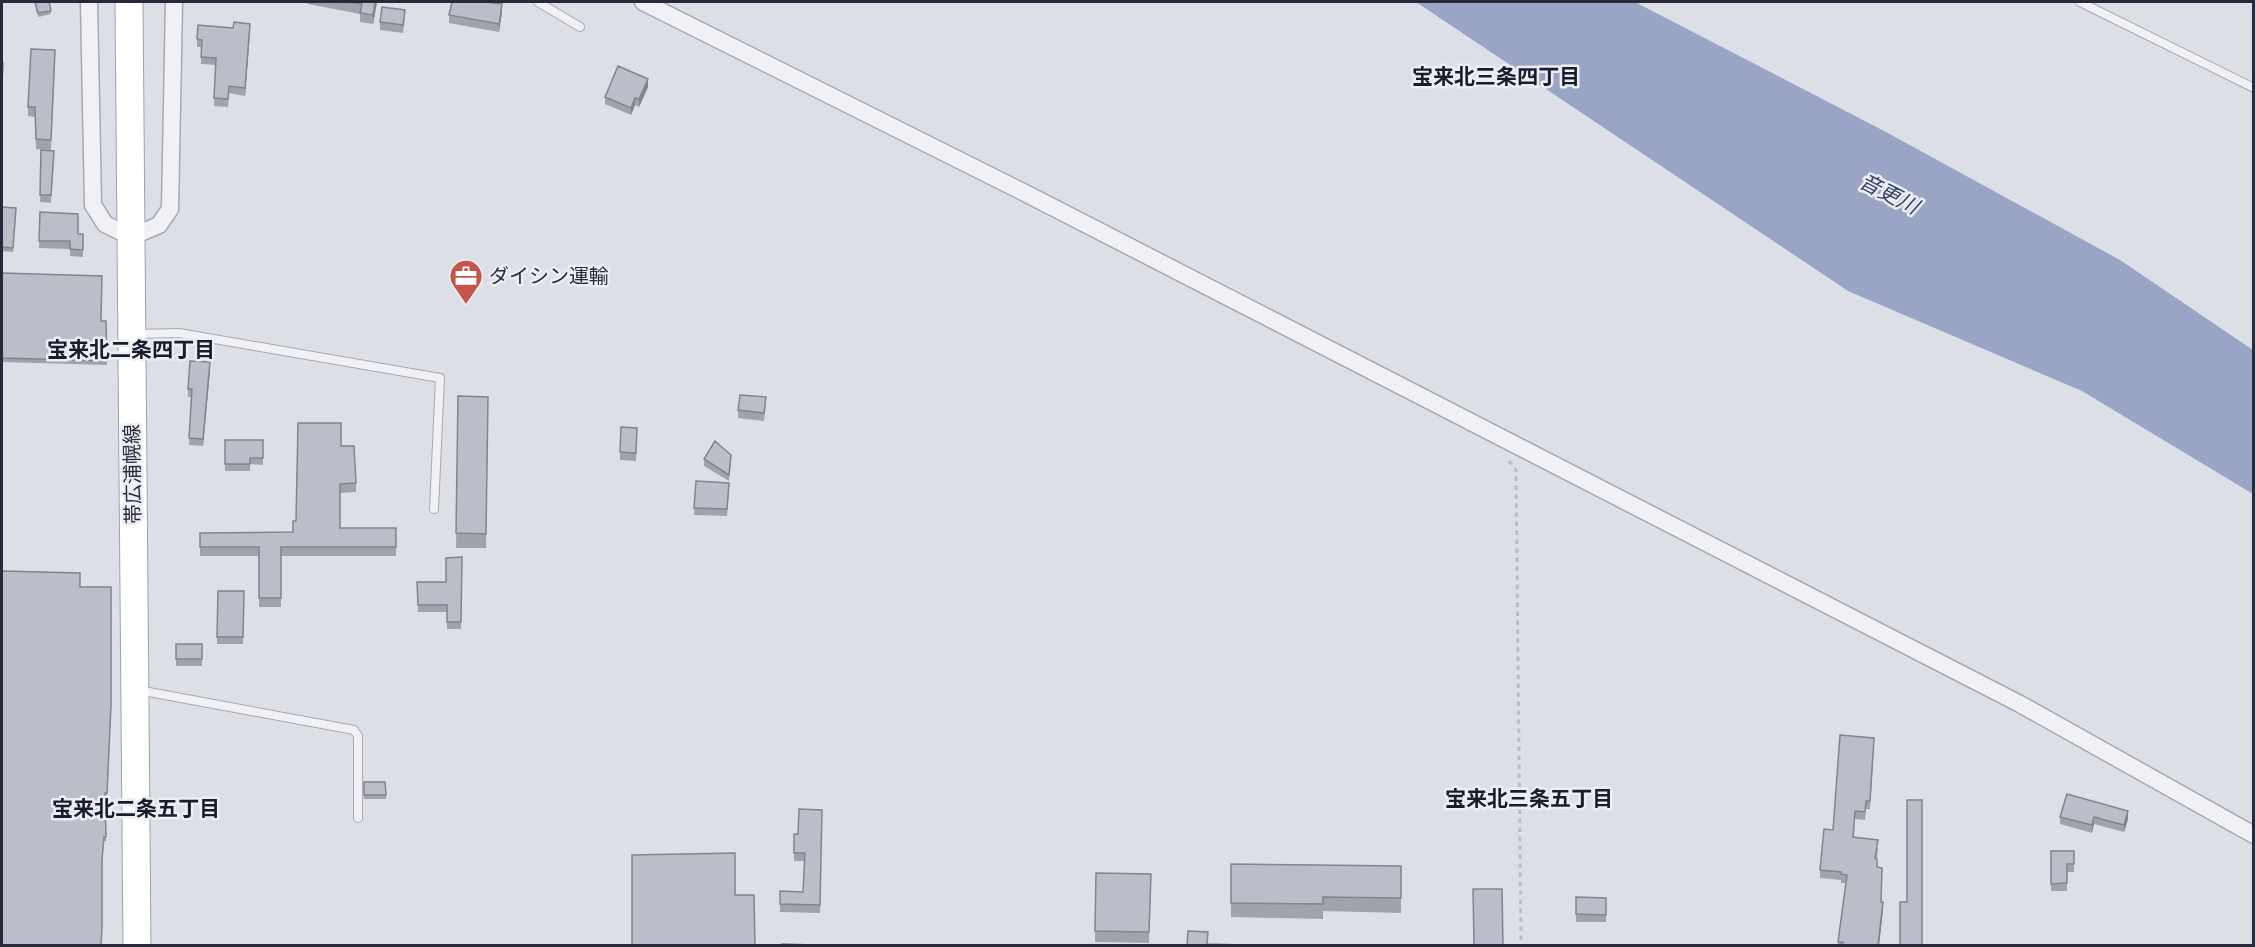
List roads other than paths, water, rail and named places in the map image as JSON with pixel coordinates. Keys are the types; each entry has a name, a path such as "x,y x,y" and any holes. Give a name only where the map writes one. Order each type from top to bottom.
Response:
{"main road":[{"name":"帯広浦幌線","path":"129,2 137,945"}],"street":[{"path":"89,2 93,205 105,224 131,237 159,225 170,209 174,2"},
{"path":"643,2 1027,194 2020,704 2253,835"}],"lane":[{"path":"538,2 580,27"},
{"path":"2080,2 2253,88"},
{"path":"132,334 178,333 440,378 434,509"},
{"path":"135,690 354,730 358,736 358,818"}],"water":[{"name":"音更川","path":"1416,2 1635,2 1886,132 2120,260 2253,350 2253,494 2082,391 1848,291"}],"place":[{"name":"ダイシン運輸","path":"466,305"}],"district":[{"name":"宝来北三条四丁目","path":"1496,77"},
{"name":"宝来北二条四丁目","path":"131,350"},
{"name":"宝来北三条五丁目","path":"1529,799"},
{"name":"宝来北二条五丁目","path":"136,809"}]}
